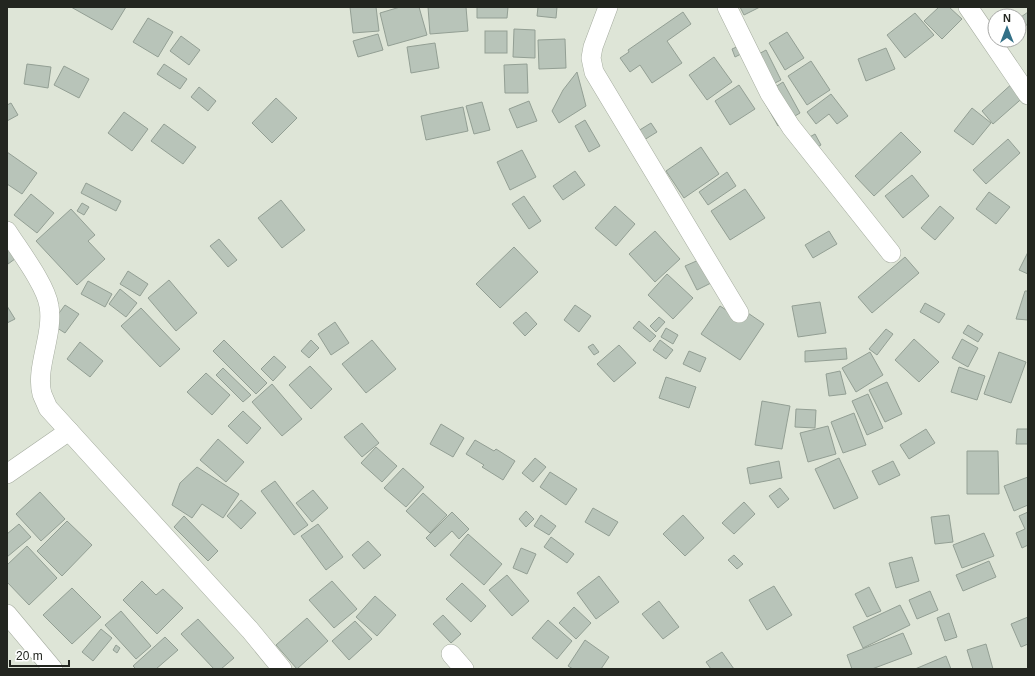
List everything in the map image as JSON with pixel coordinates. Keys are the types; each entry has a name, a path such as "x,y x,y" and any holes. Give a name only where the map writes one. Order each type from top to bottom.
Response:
{"street":[{"path":"608,7 593,47 591,58 594,72 740,313"},
{"path":"727,7 770,94 791,127 891,253"},
{"path":"968,7 1028,95"},
{"path":"7,231 41,284 49,305 49,327 40,377 42,393 48,408 250,630 282,669"},
{"path":"7,474 69,431"},
{"path":"7,614 53,669"},
{"path":"451,654 464,669"}],"building":[{"path":"71,7 126,7 112,30"},
{"path":"350,7 376,7 379,31 353,33"},
{"path":"400,7 419,7 427,35 388,46 380,13"},
{"path":"428,7 466,7 468,31 430,34"},
{"path":"477,7 508,7 507,18 477,18"},
{"path":"538,7 557,7 556,18 537,16"},
{"path":"740,7 760,7 744,15"},
{"path":"939,7 949,7 962,19 942,39 924,21"},
{"path":"683,12 691,24 667,41 682,63 652,83 640,65 630,72 620,58 629,52 628,50"},
{"path":"1028,12 1028,27 1027,26"},
{"path":"915,13 934,35 905,58 887,35"},
{"path":"148,18 173,32 158,57 133,42"},
{"path":"514,29 535,30 535,58 513,57"},
{"path":"485,31 507,31 507,53 485,53"},
{"path":"787,32 804,58 785,70 769,43"},
{"path":"378,34 383,50 358,57 353,41"},
{"path":"181,36 200,50 189,65 170,51"},
{"path":"565,39 566,68 539,69 538,40"},
{"path":"750,41 753,48 735,57 732,49"},
{"path":"435,43 439,68 411,73 407,47"},
{"path":"886,48 895,69 866,81 858,59"},
{"path":"766,50 781,80 761,90 746,61"},
{"path":"714,57 732,82 707,100 689,75"},
{"path":"811,61 830,90 807,105 788,76"},
{"path":"27,64 51,67 48,88 24,84"},
{"path":"164,64 187,79 180,89 157,74"},
{"path":"527,64 528,93 505,93 504,65"},
{"path":"64,66 89,79 79,98 54,85"},
{"path":"577,72 586,106 559,123 552,111 563,90"},
{"path":"1015,81 1027,94 993,124 982,111"},
{"path":"783,82 800,113 778,126 761,96"},
{"path":"739,85 755,109 730,125 715,101"},
{"path":"199,87 216,101 208,111 191,97"},
{"path":"831,94 848,116 837,124 829,114 816,124 807,112"},
{"path":"276,98 297,118 272,143 252,123"},
{"path":"529,101 537,121 517,128 509,109"},
{"path":"482,102 490,130 474,134 466,106"},
{"path":"11,103 18,115 7,121 7,105"},
{"path":"463,107 468,131 426,140 421,116"},
{"path":"972,108 991,123 973,145 954,131"},
{"path":"124,112 148,129 132,151 108,133"},
{"path":"585,120 600,146 589,152 575,126"},
{"path":"651,123 657,132 631,148 625,139"},
{"path":"164,124 196,147 183,164 151,141"},
{"path":"901,132 921,152 874,196 855,176"},
{"path":"815,134 821,145 806,154 799,143"},
{"path":"1008,139 1020,153 986,184 973,170"},
{"path":"701,147 719,174 684,198 666,171"},
{"path":"522,150 536,177 510,190 497,162"},
{"path":"7,152 37,173 22,194 7,184"},
{"path":"575,171 585,185 563,200 553,186"},
{"path":"727,172 736,186 708,205 699,192"},
{"path":"912,175 929,196 903,218 885,196"},
{"path":"86,183 121,201 116,211 81,193"},
{"path":"745,189 765,218 730,240 711,211"},
{"path":"989,192 1010,207 996,224 976,209"},
{"path":"31,194 54,213 37,233 14,215"},
{"path":"524,196 541,221 529,229 512,204"},
{"path":"281,200 305,230 282,248 258,218"},
{"path":"82,203 89,207 84,215 77,211"},
{"path":"615,206 635,224 616,246 595,228"},
{"path":"940,206 954,218 935,240 921,228"},
{"path":"71,209 95,235 88,241 105,259 77,285 36,241"},
{"path":"655,231 680,259 655,282 629,254"},
{"path":"829,231 837,244 813,258 805,245"},
{"path":"219,239 237,260 228,267 210,246"},
{"path":"13,246 19,256 8,264 7,250"},
{"path":"514,247 538,272 500,308 476,284"},
{"path":"1028,252 1028,274 1019,270"},
{"path":"905,257 919,273 872,313 858,297"},
{"path":"701,259 713,282 697,290 685,266"},
{"path":"128,271 148,284 140,296 120,284"},
{"path":"667,274 693,298 673,319 648,295"},
{"path":"169,280 197,313 176,331 148,298"},
{"path":"88,281 112,294 105,307 81,294"},
{"path":"120,289 137,303 126,317 109,304"},
{"path":"1025,291 1028,291 1028,320 1016,319"},
{"path":"820,302 826,333 798,337 792,306"},
{"path":"925,303 945,314 939,323 920,312"},
{"path":"65,305 79,314 65,333 51,324"},
{"path":"575,305 591,316 579,332 564,320"},
{"path":"7,306 15,319 7,323"},
{"path":"720,306 740,319 745,311 764,324 740,360 701,334"},
{"path":"141,308 180,349 160,367 121,326"},
{"path":"526,312 537,324 525,336 513,323"},
{"path":"659,317 665,322 656,332 650,326"},
{"path":"639,321 656,336 650,342 633,328"},
{"path":"335,322 349,343 331,355 318,334"},
{"path":"968,325 983,334 978,342 963,333"},
{"path":"666,328 678,335 673,344 661,337"},
{"path":"886,329 893,334 877,355 869,349"},
{"path":"914,339 939,362 919,382 895,360"},
{"path":"962,339 978,348 968,367 952,358"},
{"path":"224,340 267,383 256,394 213,351"},
{"path":"311,340 319,348 309,358 301,351"},
{"path":"372,340 396,369 366,393 342,364"},
{"path":"660,340 673,350 666,359 653,350"},
{"path":"80,342 103,361 90,377 67,359"},
{"path":"593,344 599,352 594,355 588,347"},
{"path":"619,345 636,363 614,382 597,364"},
{"path":"846,348 847,359 805,362 805,351"},
{"path":"689,351 706,358 700,372 683,364"},
{"path":"870,352 883,375 856,392 842,368"},
{"path":"999,352 1026,362 1011,403 984,394"},
{"path":"274,356 286,367 273,381 261,369"},
{"path":"310,366 332,389 311,409 289,385"},
{"path":"959,367 985,376 977,400 951,392"},
{"path":"223,368 251,395 243,402 216,375"},
{"path":"840,371 846,394 829,396 826,374"},
{"path":"206,373 230,395 212,415 187,392"},
{"path":"666,377 696,387 689,408 659,398"},
{"path":"887,382 902,414 885,422 869,390"},
{"path":"272,384 302,419 282,436 252,402"},
{"path":"868,394 883,428 867,435 852,401"},
{"path":"762,401 790,406 782,449 755,445"},
{"path":"796,409 816,410 815,428 795,427"},
{"path":"243,411 261,428 247,444 228,426"},
{"path":"854,413 866,445 843,453 831,422"},
{"path":"362,423 379,443 362,457 344,437"},
{"path":"441,424 464,438 453,457 430,444"},
{"path":"828,426 836,454 808,462 800,433"},
{"path":"926,429 935,443 909,459 900,445"},
{"path":"1017,429 1028,429 1028,444 1016,444"},
{"path":"218,439 244,462 226,482 200,460"},
{"path":"475,440 494,451 496,449 515,461 503,480 482,467 484,465 466,454"},
{"path":"376,447 397,466 382,482 361,463"},
{"path":"967,451 998,451 999,494 967,494"},
{"path":"535,458 546,467 533,482 522,473"},
{"path":"839,458 858,498 834,509 815,469"},
{"path":"779,461 782,478 750,484 747,468"},
{"path":"893,461 900,475 879,485 872,471"},
{"path":"197,467 239,494 223,518 202,504 192,518 172,505 180,483"},
{"path":"403,468 424,487 406,507 384,488"},
{"path":"550,472 577,489 566,505 540,487"},
{"path":"1028,477 1028,505 1014,511 1004,486"},
{"path":"275,481 308,525 294,535 261,491"},
{"path":"780,488 789,499 778,508 769,496"},
{"path":"313,490 328,508 312,522 296,503"},
{"path":"40,492 65,519 41,541 16,514"},
{"path":"423,493 447,515 430,533 406,511"},
{"path":"241,500 256,513 241,529 227,516"},
{"path":"744,502 755,514 734,534 722,523"},
{"path":"593,508 618,522 609,536 585,522"},
{"path":"526,511 534,519 526,527 519,519"},
{"path":"452,512 469,529 459,539 452,531 435,547 426,538"},
{"path":"1028,512 1028,545 1022,548 1016,533 1025,529 1019,516"},
{"path":"541,515 556,526 549,535 534,526"},
{"path":"683,515 704,538 685,556 663,534"},
{"path":"949,515 953,542 935,544 931,517"},
{"path":"184,516 218,551 208,561 174,527"},
{"path":"67,521 92,545 62,576 37,551"},
{"path":"19,524 31,537 7,557 7,534"},
{"path":"318,524 343,557 326,570 301,536"},
{"path":"984,533 994,556 962,568 953,545"},
{"path":"468,534 502,564 484,585 450,555"},
{"path":"551,537 574,554 567,563 544,547"},
{"path":"368,541 381,555 364,569 352,555"},
{"path":"27,546 57,578 29,605 7,582 7,565"},
{"path":"521,548 536,554 527,574 513,568"},
{"path":"734,555 743,564 737,569 728,560"},
{"path":"912,557 919,581 896,588 889,563"},
{"path":"989,561 996,577 963,591 956,575"},
{"path":"507,575 529,601 512,616 489,590"},
{"path":"599,576 619,602 596,619 577,593"},
{"path":"142,581 156,595 163,589 183,608 157,634 123,600"},
{"path":"332,581 357,609 334,628 309,600"},
{"path":"462,583 486,606 471,622 446,599"},
{"path":"774,586 792,615 767,630 749,600"},
{"path":"869,587 881,611 867,617 855,594"},
{"path":"72,588 101,617 72,644 43,615"},
{"path":"930,591 938,610 917,619 909,600"},
{"path":"375,596 396,615 377,636 356,617"},
{"path":"659,601 679,627 663,639 642,614"},
{"path":"900,605 910,625 863,648 853,627"},
{"path":"574,607 591,623 576,639 559,623"},
{"path":"121,611 151,646 136,659 105,625"},
{"path":"949,613 957,637 945,641 937,618"},
{"path":"443,615 461,634 451,643 433,624"},
{"path":"1028,617 1028,644 1021,647 1011,624"},
{"path":"307,618 328,641 297,669 276,645"},
{"path":"198,619 234,658 221,669 214,669 181,634"},
{"path":"548,620 572,641 557,659 532,638"},
{"path":"355,621 372,639 349,660 332,641"},
{"path":"101,629 112,638 93,661 82,652"},
{"path":"903,633 912,654 872,669 852,669 847,655"},
{"path":"165,637 178,650 156,669 136,669 133,666"},
{"path":"585,640 609,657 601,669 573,669 568,666"},
{"path":"986,644 993,669 973,669 967,650"},
{"path":"116,645 120,648 117,653 113,650"},
{"path":"722,652 734,669 711,669 706,662"},
{"path":"946,656 951,669 915,669"}]}
